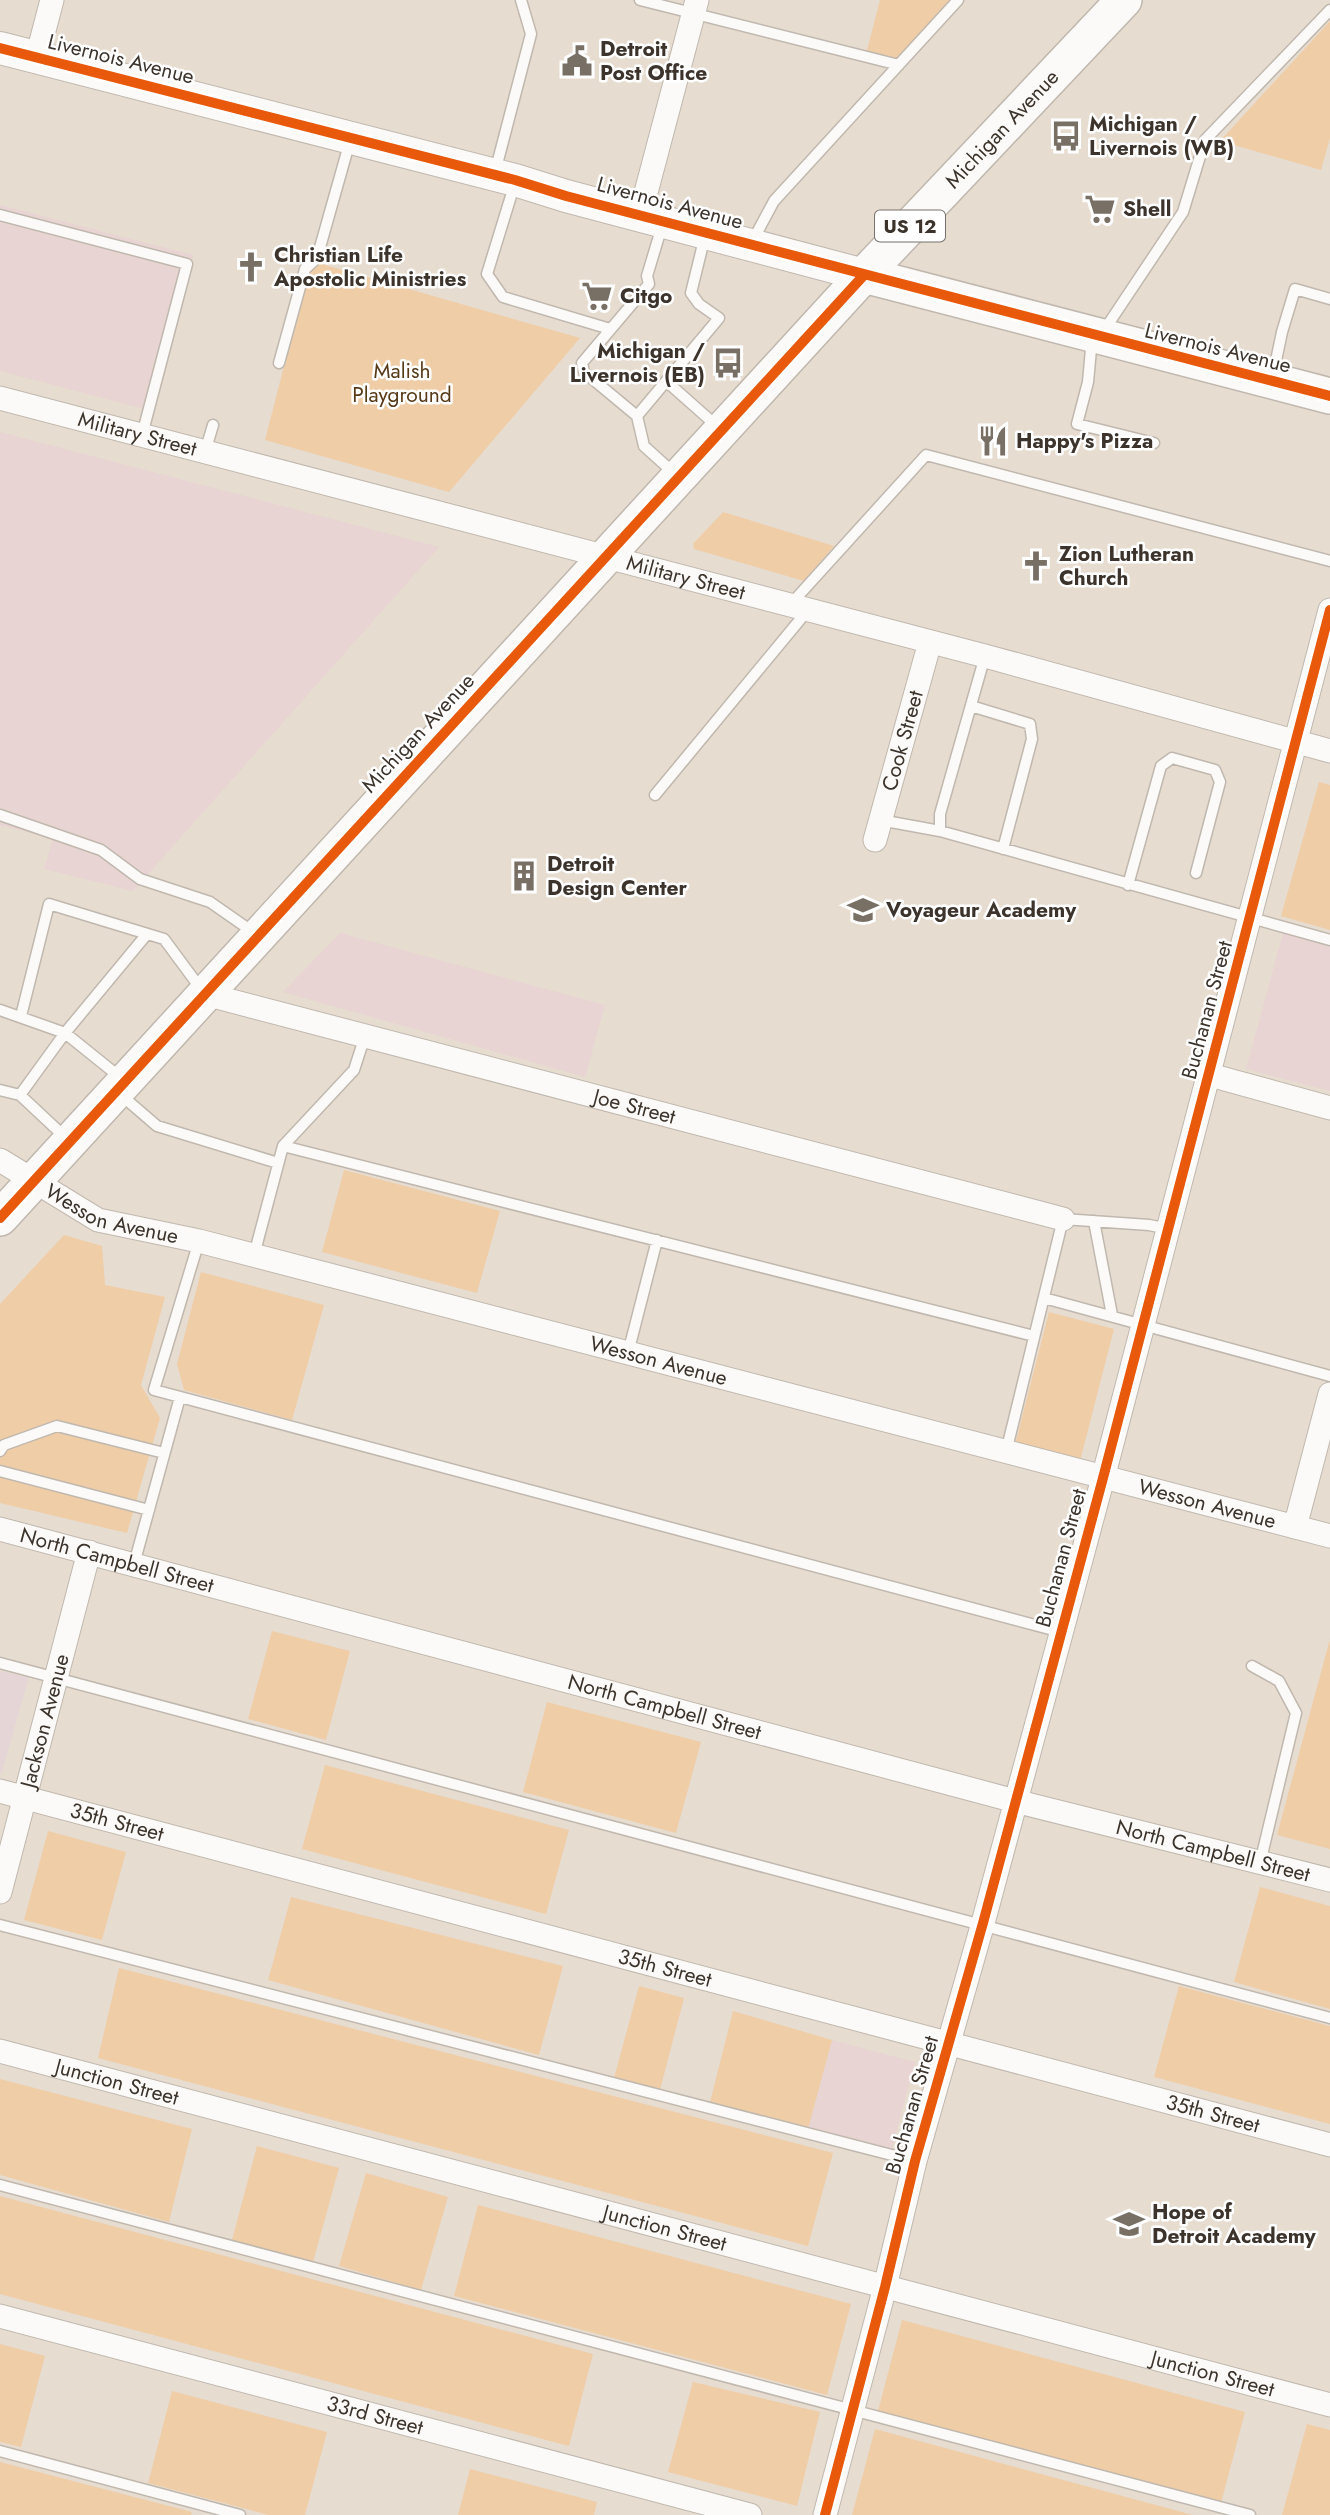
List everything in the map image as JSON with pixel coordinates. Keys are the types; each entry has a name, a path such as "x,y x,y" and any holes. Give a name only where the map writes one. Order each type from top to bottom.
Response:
{"main road":[{"name":"Michigan Avenue","path":"0,1217 864,275 1124,0"},
{"name":"Livernois Avenue","path":"0,48 1330,396"}],"street":[{"path":"37,57 52,0"},
{"path":"652,218 695,7"},
{"name":"Military Street","path":"0,398 985,656 1330,751"},
{"name":"Buchanan Street","path":"825,2515 915,2161 983,1923 1103,1478 1330,610"},
{"name":"Cook Street","path":"878,830 930,642"},
{"name":"Joe Street","path":"205,994 1063,1219"},
{"path":"1210,1075 1330,1108"},
{"name":"Wesson Avenue","path":"0,1160 98,1220 254,1255 1330,1536"},
{"path":"1295,1527 1330,1394"},
{"name":"North Campbell Street","path":"0,1529 1014,1801 1330,1880"},
{"name":"Jackson Avenue","path":"0,1892 89,1552"},
{"name":"35th Street","path":"0,1791 1330,2145"},
{"name":"Junction Street","path":"0,2051 1330,2405"},
{"name":"33rd Street","path":"0,2316 750,2515"}],"lane":[{"path":"520,0 531,34 487,274 503,298 610,329"},
{"path":"640,0 695,7 899,65"},
{"path":"751,245 774,201 958,0"},
{"path":"1154,443 1077,424 1096,336 1183,212 1205,140 1330,10"},
{"path":"279,363 305,268 317,258 351,138"},
{"path":"0,215 187,264 142,435"},
{"path":"652,218 647,276 649,284 582,363 584,372 637,416 644,446 678,477"},
{"path":"637,416 719,318 699,304 691,293 706,233"},
{"path":"1272,382 1282,332 1295,289 1330,299"},
{"path":"666,381 722,430"},
{"path":"205,452 213,425"},
{"path":"655,795 799,607 926,455 1330,561"},
{"path":"940,831 940,814 985,656"},
{"path":"971,706 1030,724 1032,739 1003,849"},
{"path":"1128,885 1161,766 1172,758 1215,769 1220,782 1196,873"},
{"path":"0,815 101,850 140,879 209,902 259,936"},
{"path":"878,830 940,831 1250,920 1330,940"},
{"path":"20,1016 49,904 164,939 205,994"},
{"path":"20,1096 65,1033 147,934"},
{"path":"0,1010 65,1033 121,1086 157,1126 278,1163"},
{"path":"254,1255 283,1146 354,1070 365,1035"},
{"path":"0,1090 20,1096 70,1142"},
{"path":"283,1146 1034,1336"},
{"path":"1006,1452 1063,1219 1149,1225 1169,1229"},
{"path":"1094,1221 1112,1315"},
{"path":"628,1353 657,1240"},
{"path":"199,1241 154,1390 1061,1632"},
{"path":"1044,1298 1330,1376"},
{"path":"134,1564 180,1397"},
{"path":"0,1451 4,1445 57,1426 164,1453"},
{"path":"0,1471 149,1510"},
{"path":"0,1663 983,1923 1330,2018"},
{"path":"1252,1667 1279,1681 1296,1713 1260,1863"},
{"path":"0,1925 915,2161"},
{"path":"0,2185 1250,2515"},
{"path":"0,2451 240,2515"}],"shaded area":[{"path":"0,205 193,255 152,411 0,371"},
{"path":"0,432 439,547 133,891 44,869 53,839 0,825"},
{"path":"340,933 605,1005 585,1077 283,992"},
{"path":"1283,933 1330,945 1330,1091 1246,1069"},
{"path":"0,1671 29,1677 2,1772 0,1772"},
{"path":"832,2040 915,2062 891,2151 808,2129"}],"green space":[{"path":"880,0 958,0 899,63 866,54"},
{"path":"1330,21 1330,138 1321,170 1220,141"},
{"name":"Malish Playground","path":"311,261 580,338 449,492 265,440"},
{"path":"723,512 834,546 804,581 694,549 693,544"},
{"path":"1319,782 1330,785 1330,930 1281,916"},
{"path":"344,1170 500,1211 477,1293 322,1252"},
{"path":"64,1235 102,1246 105,1285 165,1297 141,1385 160,1418 127,1533 0,1503 0,1304"},
{"path":"201,1272 324,1305 292,1420 184,1390 177,1364"},
{"path":"1049,1312 1114,1329 1080,1461 1015,1445"},
{"path":"272,1631 350,1651 326,1740 248,1719"},
{"path":"1330,1639 1330,1849 1277,1835"},
{"path":"547,1702 701,1742 676,1833 523,1792"},
{"path":"325,1765 569,1830 546,1914 302,1849"},
{"path":"48,1831 126,1852 102,1940 24,1920"},
{"path":"1260,1887 1330,1906 1330,2009 1234,1982"},
{"path":"291,1897 563,1966 539,2055 268,1980"},
{"path":"119,1968 833,2153 808,2246 98,2058"},
{"path":"639,1986 684,1998 660,2090 614,2078"},
{"path":"1179,1986 1330,2026 1330,2124 1154,2077"},
{"path":"733,2011 832,2040 808,2129 710,2102"},
{"path":"0,2079 192,2129 169,2222 0,2175"},
{"path":"257,2146 339,2168 313,2262 232,2240"},
{"path":"366,2173 448,2197 421,2290 339,2266"},
{"path":"0,2196 593,2354 569,2446 0,2294"},
{"path":"478,2205 851,2304 827,2395 454,2296"},
{"path":"902,2320 1245,2412 1221,2503 878,2411"},
{"path":"0,2344 45,2356 21,2447 0,2442"},
{"path":"693,2382 820,2412 797,2506 668,2472"},
{"path":"172,2391 327,2432 305,2515 269,2515 148,2483"},
{"path":"1307,2424 1330,2430 1330,2515 1282,2515"},
{"path":"875,2429 1193,2515 852,2515"},
{"path":"0,2462 192,2512 191,2515 0,2515"},
{"path":"470,2469 597,2502 594,2515 458,2515"}],"cycle path":[{"path":"0,48 515,180 566,196 1330,396"},
{"path":"0,1218 864,275"},
{"path":"825,2515 915,2161 983,1923 1103,1478 1330,610"}],"place":[{"name":"Detroit Post Office","path":"577,61"},
{"name":"Michigan / Livernois (WB)","path":"1066,136"},
{"name":"Shell","path":"1100,209"},
{"name":"Christian Life Apostolic Ministries","path":"251,267"},
{"name":"Citgo","path":"597,296"},
{"name":"Michigan / Livernois (EB)","path":"728,363"},
{"name":"Happy's Pizza","path":"993,441"},
{"name":"Zion Lutheran Church","path":"1036,566"},
{"name":"Detroit Design Center","path":"524,876"},
{"name":"Voyageur Academy","path":"863,910"},
{"name":"Hope of Detroit Academy","path":"1129,2224"}]}
